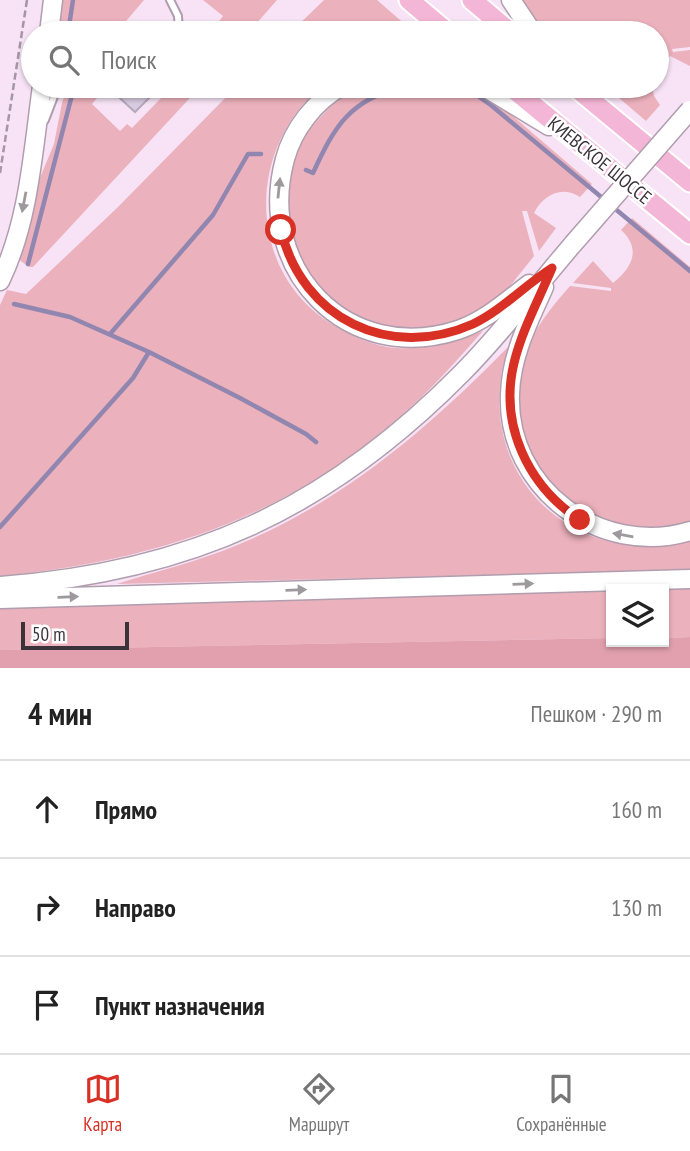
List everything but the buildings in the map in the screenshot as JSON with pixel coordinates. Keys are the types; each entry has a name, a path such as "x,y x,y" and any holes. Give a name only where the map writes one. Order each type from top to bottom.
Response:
{"highway":[{"path":"408,0 433,21"},
{"path":"471,0 496,21"},
{"name":"КИЕВСКОЕ ШОССЕ","path":"524,98 690,234"},
{"name":"КИЕВСКОЕ ШОССЕ","path":"589,98 690,182"}],"main road":[{"path":"50,21 53,0"},
{"path":"511,0 525,21"},
{"path":"0,282 20,223 40,98"},
{"path":"324,98 299,127 286,153 279,185 278,211 283,240 298,273 318,300 349,323 375,332 396,337 430,337 479,321 552,268"},
{"path":"503,98 577,143"},
{"path":"594,98 605,111"},
{"path":"0,586 140,565 239,532 286,510 365,459 414,419 463,372 690,110"},
{"path":"672,219 690,240"},
{"path":"552,268 521,341 512,373 512,421 524,457 546,492 566,510 596,527 638,537 662,537 690,531"},
{"path":"0,599 690,579"}],"lane":[{"path":"170,0 178,21"},
{"path":"32,156 54,98"}],"path":[{"path":"24,21 27,0"},
{"path":"0,173 21,38"}],"shaded area":[{"path":"61,0 144,0 126,21 58,21"},
{"path":"203,0 277,0 259,21 219,21 223,16"},
{"path":"324,0 377,0 401,21 302,21"},
{"path":"520,0 690,0 690,47 672,49 673,52 690,50 690,66 669,57 669,21 535,21"},
{"path":"64,98 97,98 92,104 120,131 127,124 132,128 161,98 190,98 33,267 29,267 18,259 35,190 54,144"},
{"path":"225,98 310,98 297,112 279,143 269,176 266,210 271,244 285,275 306,303 335,326 379,345 407,348 429,346 483,331 424,395 358,451 312,482 264,508 215,529 163,546 56,569 0,576 0,305 7,290 26,294 117,208"},
{"path":"339,98 485,98 508,112 592,184 580,197 560,192 542,201 534,213 556,228 539,251 527,211 522,211 534,256 510,286 486,307 463,320 431,330 381,327 347,312 309,279 289,235 287,180 299,145 309,129"},
{"path":"619,98 655,98 660,105 646,121"},
{"path":"632,218 690,267 690,522 653,529 618,525 587,512 560,492 538,465 524,434 519,399 526,351 555,304 570,286 611,291 611,288 573,283 593,261 613,283 629,265 633,251 621,230"},
{"path":"510,345 502,372 500,416 509,453 526,485 549,511 579,530 613,542 651,546 690,540 690,570 117,584 235,546 312,508 383,460 416,433"},
{"path":"690,587 690,637 669,638 669,588"},
{"path":"606,590 606,638 0,650 0,607"},
{"path":"690,637 690,668 0,668 0,650 606,638 606,647 669,647 669,638"}],"waterway":[{"path":"70,21 73,0"},
{"path":"28,264 71,98"},
{"path":"306,170 313,173 337,128 357,107 372,98"},
{"path":"481,98 606,201"},
{"path":"110,334 213,215 248,154 261,154"},
{"path":"613,207 690,271"},
{"path":"14,304 70,317 149,352 240,398 316,442"},
{"path":"0,527 133,378 149,352"}],"route":[{"path":"281,230 286,249 298,273 318,300 349,323 396,337 430,337 470,325 488,316 552,268 514,361 510,403 516,438 535,476 558,504 580,520"}]}
